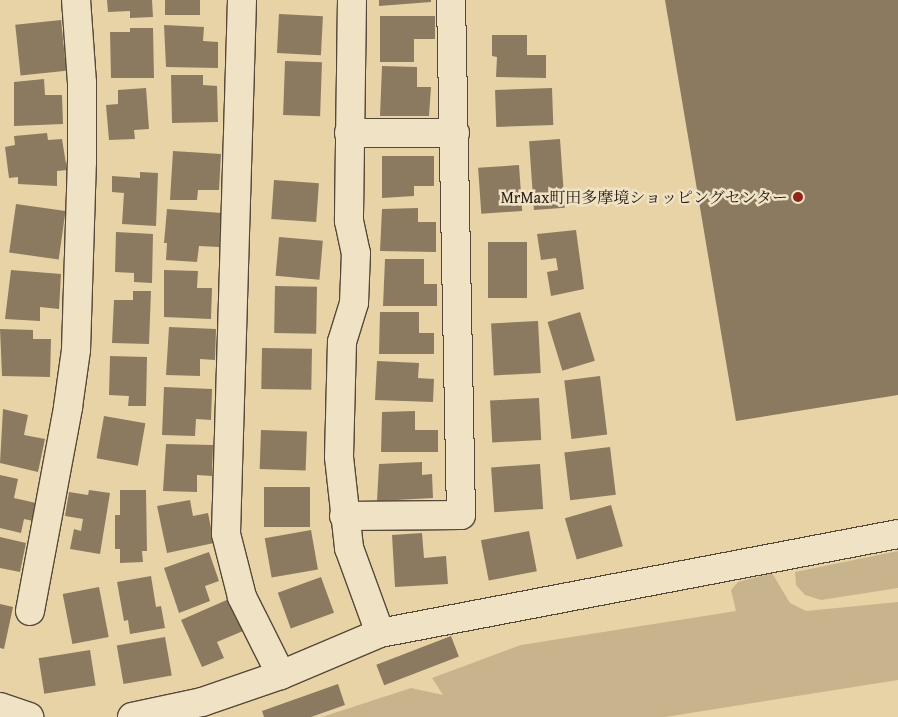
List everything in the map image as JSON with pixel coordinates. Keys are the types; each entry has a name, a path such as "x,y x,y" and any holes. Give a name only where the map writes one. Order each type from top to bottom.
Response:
{"street":[{"path":"30,611 68,407 76,350 82,198 82,83 76,0"},
{"path":"242,0 226,534 242,597 281,675"},
{"path":"352,0 349,222 356,253 354,303 342,342 339,457 349,548 380,634"},
{"path":"344,516 461,515 451,0"},
{"path":"349,133 455,133"},
{"path":"132,717 202,702 281,675 380,634 898,534"},
{"path":"0,707 29,717"}],"shaded area":[{"path":"898,551 898,588 821,600 805,595 796,585 795,572"},
{"path":"772,573 790,603 806,611 898,602 898,680 665,717 322,717 411,688 443,695 432,678 521,645 736,611 731,590 738,582"}],"building":[{"path":"107,0 152,0 153,17 130,18 130,11 108,12"},
{"path":"165,0 200,0 200,15 165,15"},
{"path":"379,0 431,0 431,2 379,6"},
{"name":"MrMax町田多摩境ショッピングセンター","path":"665,0 898,0 898,395 736,421"},
{"path":"279,14 323,16 321,55 277,53"},
{"path":"380,16 435,16 435,39 414,39 414,62 380,62"},
{"path":"61,20 66,71 21,76 15,25"},
{"path":"164,25 204,27 203,41 218,42 218,68 166,67"},
{"path":"130,28 153,28 154,78 111,78 110,32 130,32"},
{"path":"492,35 527,35 527,55 546,55 546,78 496,77 497,57 492,56"},
{"path":"285,61 322,62 320,116 283,115"},
{"path":"382,66 417,67 417,87 431,87 429,116 380,116"},
{"path":"171,75 203,75 203,85 217,86 218,122 172,123"},
{"path":"44,79 45,95 62,95 63,124 14,126 14,82"},
{"path":"146,88 149,129 134,130 135,139 109,140 106,105 118,104 118,90"},
{"path":"552,88 553,125 496,127 495,90"},
{"path":"47,133 48,140 62,139 67,170 57,171 57,186 18,184 18,177 9,178 5,147 15,145 14,136"},
{"path":"560,139 565,208 534,210 529,141"},
{"path":"173,151 221,154 219,190 198,190 197,200 170,200"},
{"path":"382,156 434,156 434,186 414,186 414,196 382,198"},
{"path":"519,165 522,211 481,214 478,168"},
{"path":"140,172 158,173 156,226 122,224 124,193 112,192 112,176 140,178"},
{"path":"274,180 319,183 316,222 271,219"},
{"path":"16,204 66,211 59,259 9,253"},
{"path":"418,208 418,222 436,222 436,252 380,251 382,209"},
{"path":"167,209 222,213 219,247 199,246 197,262 166,260 167,243 164,243"},
{"path":"576,230 584,289 551,296 547,272 558,270 556,258 541,260 537,234"},
{"path":"116,232 153,234 152,283 134,282 134,273 115,272"},
{"path":"279,237 323,241 319,280 276,276"},
{"path":"488,242 527,242 527,298 488,298"},
{"path":"385,259 424,259 424,284 437,284 437,306 383,306"},
{"path":"11,270 61,274 59,309 40,307 40,321 5,319"},
{"path":"164,270 198,271 197,288 212,288 211,319 164,317"},
{"path":"275,286 317,287 316,334 274,333"},
{"path":"133,291 151,291 149,344 112,343 114,300 133,300"},
{"path":"380,312 419,312 419,333 434,333 434,354 379,354"},
{"path":"580,312 595,361 562,371 547,322"},
{"path":"538,321 541,373 494,375 491,323"},
{"path":"169,327 216,329 215,360 200,359 200,376 166,375"},
{"path":"0,329 33,330 33,339 51,339 50,377 2,376"},
{"path":"262,348 312,349 311,390 261,389"},
{"path":"110,356 147,357 146,406 128,406 129,396 109,395"},
{"path":"377,361 419,363 418,378 434,379 433,402 375,400"},
{"path":"600,376 607,435 571,439 564,380"},
{"path":"164,387 212,389 211,420 196,419 195,436 162,435"},
{"path":"539,398 541,440 492,443 490,401"},
{"path":"3,409 28,415 24,435 45,439 38,472 0,463"},
{"path":"415,411 415,430 438,430 438,452 381,452 382,412"},
{"path":"104,416 145,423 138,466 97,458"},
{"path":"261,430 307,432 306,471 260,469"},
{"path":"166,444 213,445 212,476 197,475 197,492 163,491"},
{"path":"610,447 616,495 570,500 564,453"},
{"path":"422,462 422,475 432,474 433,498 377,501 379,464"},
{"path":"540,464 543,509 494,512 491,467"},
{"path":"0,475 18,479 14,498 36,503 33,521 24,519 21,533 0,528"},
{"path":"264,487 310,487 310,527 264,527"},
{"path":"89,490 110,493 100,554 70,549 74,529 81,531 83,519 65,516 69,492 88,495"},
{"path":"120,490 146,490 147,551 142,551 143,562 120,563 120,549 115,549 115,515 120,515"},
{"path":"190,500 193,516 208,513 214,543 167,553 157,506"},
{"path":"611,505 623,546 577,560 565,518"},
{"path":"311,530 318,569 272,578 265,538"},
{"path":"529,531 537,571 489,581 481,540"},
{"path":"422,533 424,558 446,556 448,584 395,587 392,535"},
{"path":"0,537 26,543 20,572 0,568"},
{"path":"209,552 219,581 205,586 210,601 179,613 164,568"},
{"path":"151,576 156,607 161,606 165,628 130,634 128,620 124,621 117,582"},
{"path":"321,577 334,613 291,628 278,593"},
{"path":"99,587 109,637 72,644 63,594"},
{"path":"229,599 243,631 217,642 224,658 202,667 181,620"},
{"path":"0,604 13,607 4,649 0,648"},
{"path":"451,636 459,657 384,685 376,665"},
{"path":"165,637 172,675 124,684 117,646"},
{"path":"90,650 96,686 44,694 39,658"},
{"path":"338,684 345,705 311,717 264,717 262,711"}],"place":[{"name":"MrMax町田多摩境ショッピングセンター","path":"798,197"}]}
